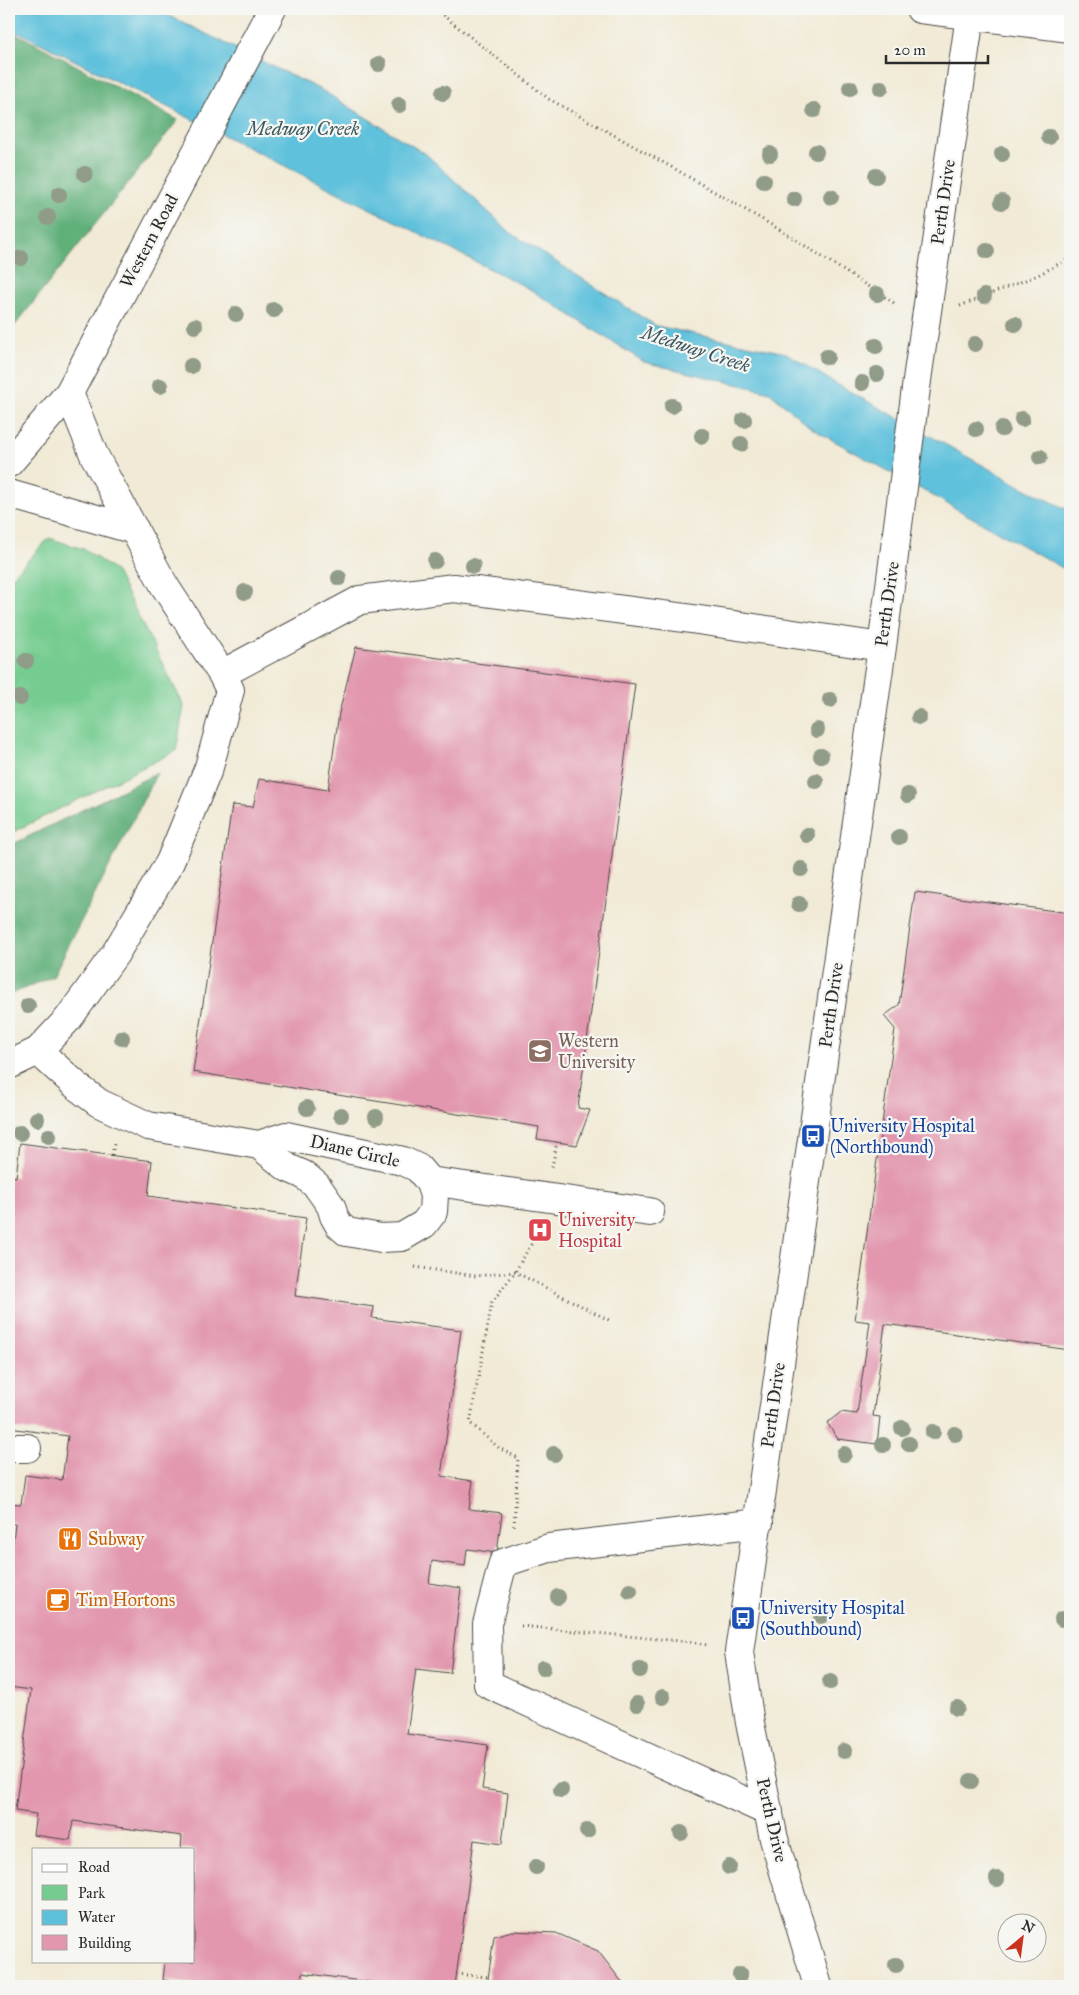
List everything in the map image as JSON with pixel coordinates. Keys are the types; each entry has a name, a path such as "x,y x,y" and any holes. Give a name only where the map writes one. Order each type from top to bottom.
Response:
{"street":[{"name":"Western Road","path":"9,462 69,393 272,9"},
{"path":"920,9 971,13 1070,28"},
{"name":"Perth Drive","path":"818,1986 774,1839 750,1723 739,1652 882,647 918,373 971,13"},
{"path":"9,1065 38,1051 68,1019 115,954 170,862 210,767 230,690 222,674 164,585 94,455 69,393"},
{"path":"9,494 135,530"},
{"path":"222,674 360,600 454,588 882,647"},
{"path":"38,1051 79,1088 99,1103 148,1126 259,1145"},
{"name":"Diane Circle","path":"286,1136 403,1161 418,1168 429,1181 434,1195 434,1212 424,1224 402,1237 381,1238 347,1232 339,1225 331,1206 317,1186 304,1175 288,1168 259,1145 286,1136"},
{"path":"429,1181 650,1212"},
{"path":"758,1523 549,1548 502,1563 488,1624 488,1684 769,1812"}],"path":[{"path":"435,9 548,99 675,169 774,227 894,303"},
{"path":"960,306 1038,274 1070,258"},
{"path":"513,1560 518,1458 499,1448 470,1423 492,1302 515,1272 545,1222 557,1142"},
{"path":"867,1145 874,1146"},
{"path":"410,1266 476,1276 515,1272 608,1320"},
{"path":"521,1626 691,1642 739,1652"},
{"path":"456,1974 488,1977"}],"green space":[{"path":"9,33 21,36 178,120 9,333"},
{"path":"49,538 86,550 116,572 184,706 176,751 9,834 9,580"},
{"path":"157,773 53,976 9,995 9,846"}],"water":[{"name":"Medway Creek","path":"9,9 155,9 325,92 427,155 511,233 656,326 786,353 833,382 1020,486 1070,511 1070,572 811,428 770,392 644,362 528,288 22,34 9,31"}],"building":[{"path":"356,647 635,684 578,1108 590,1110 577,1145 537,1139 539,1127 193,1072 232,805 253,807 259,779 328,790 339,713"},
{"path":"915,892 1070,913 1070,1350 885,1324 873,1416 880,1417 877,1444 838,1439 827,1423 841,1412 857,1414 870,1322 855,1320 895,1029 884,1016 899,1005"},
{"path":"20,1143 152,1161 148,1196 306,1218 295,1296 374,1307 372,1318 461,1330 441,1476 473,1481 469,1509 502,1513 497,1553 467,1549 465,1566 432,1561 429,1583 461,1588 450,1673 416,1669 407,1734 488,1745 482,1789 508,1793 502,1844 474,1840 455,1986 398,1986 302,1973 300,1986 205,1986 163,1980 165,1962 195,1962 195,1848 181,1848 182,1836 73,1821 70,1840 33,1835 36,1814 15,1811 31,1690 9,1687 9,1572 15,1524 9,1523 9,1503 21,1504 25,1475 62,1480 68,1436 9,1428 9,1176 16,1177"},
{"path":"512,1931 556,1933 598,1951 625,1986 487,1986 494,1936"}],"place":[{"name":"Western University","path":"540,1051"},
{"name":"University Hospital (Northbound)","path":"813,1136"},
{"name":"University Hospital","path":"540,1230"},
{"name":"Subway","path":"70,1539"},
{"name":"Tim Hortons","path":"58,1600"},
{"name":"University Hospital (Southbound)","path":"743,1618"}]}
